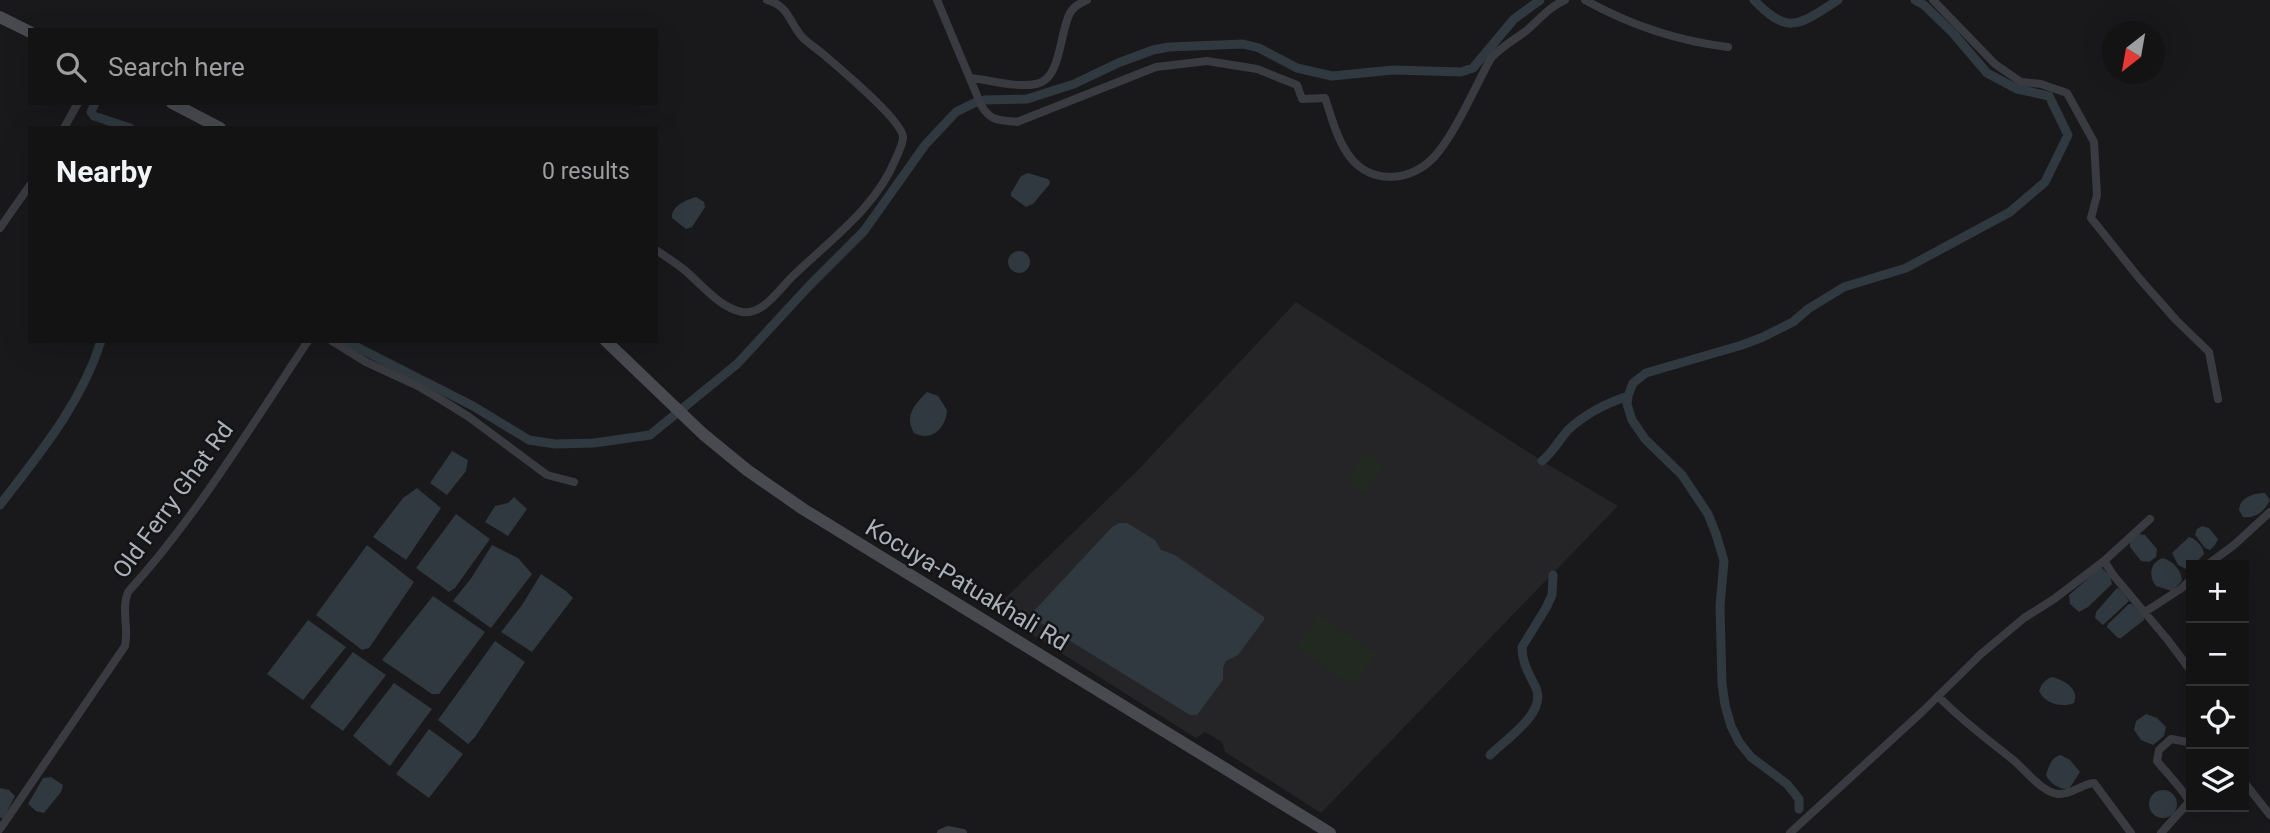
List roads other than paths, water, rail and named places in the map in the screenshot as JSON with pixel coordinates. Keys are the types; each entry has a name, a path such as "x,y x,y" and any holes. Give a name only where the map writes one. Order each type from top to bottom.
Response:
{"main road":[{"path":"0,18 28,31"},
{"path":"176,105 216,126"},
{"name":"Kocuya-Patuakhali Rd","path":"608,343 689,420 747,470 803,509 1329,833"}],"street":[{"path":"658,251 730,307 744,313 756,309 768,302 846,229 891,172 902,143 902,130 844,72 802,37 780,5 767,0"},
{"path":"937,0 981,105 988,116 998,120 1017,122 1156,67 1207,61 1257,69 1297,85 1302,99 1325,98 1339,138 1351,159 1380,176 1414,173 1436,155 1490,58 1525,32 1552,5 1565,0"},
{"path":"970,78 1019,86 1047,80 1058,59 1069,14 1075,6 1087,0"},
{"path":"1585,0 1651,31 1694,43 1728,47"},
{"path":"1933,0 1994,64 2021,82 2041,84 2067,93 2094,142 2097,195 2091,218 2175,320 2209,352 2218,399"},
{"path":"65,126 77,105"},
{"path":"0,228 28,188"},
{"name":"Old Ferry Ghat Rd","path":"0,829 125,646 128,635 125,599 128,592 173,537 308,343"},
{"path":"335,343 453,407 547,475 574,482"},
{"path":"2214,560 2270,512"},
{"path":"1790,833 1981,654 2024,618 2104,561 2150,519"},
{"path":"2104,561 2186,665"},
{"path":"2145,612 2186,584"},
{"path":"1938,696 1960,719 2049,792 2068,793 2094,783 2131,833"},
{"path":"2161,833 2189,802 2188,797 2157,761 2159,750 2171,740 2186,742"},
{"path":"2249,788 2270,815"},
{"path":"941,833 948,830 963,833"}],"waterway":[{"path":"349,343 473,406 529,440 555,444 594,443 650,435 737,364 864,231 925,145 956,112 974,103 984,100 1027,99 1074,84 1153,50 1169,47 1243,44 1259,48 1297,68 1332,76 1393,70 1461,72 1473,68 1514,19 1540,0"},
{"path":"1754,0 1766,12 1786,23 1804,20 1838,0"},
{"path":"1799,809 1799,799 1787,784 1751,757 1731,726 1722,684 1720,606 1724,561 1716,534 1708,514 1682,475 1645,439 1632,420 1627,404 1628,396 1633,383 1646,373 1763,337 1793,322 1808,309 1844,287 1906,268 2010,212 2045,182 2068,135 2049,96 2017,89 1987,73 1953,33 1924,5 1915,0"},
{"path":"94,105 91,112 94,116 124,126"},
{"path":"0,505 71,407 93,364 100,343"},
{"path":"1542,461 1568,430 1582,419 1628,396"},
{"path":"1490,755 1523,725 1536,707 1536,688 1525,663 1522,647 1552,595 1553,575"}]}
